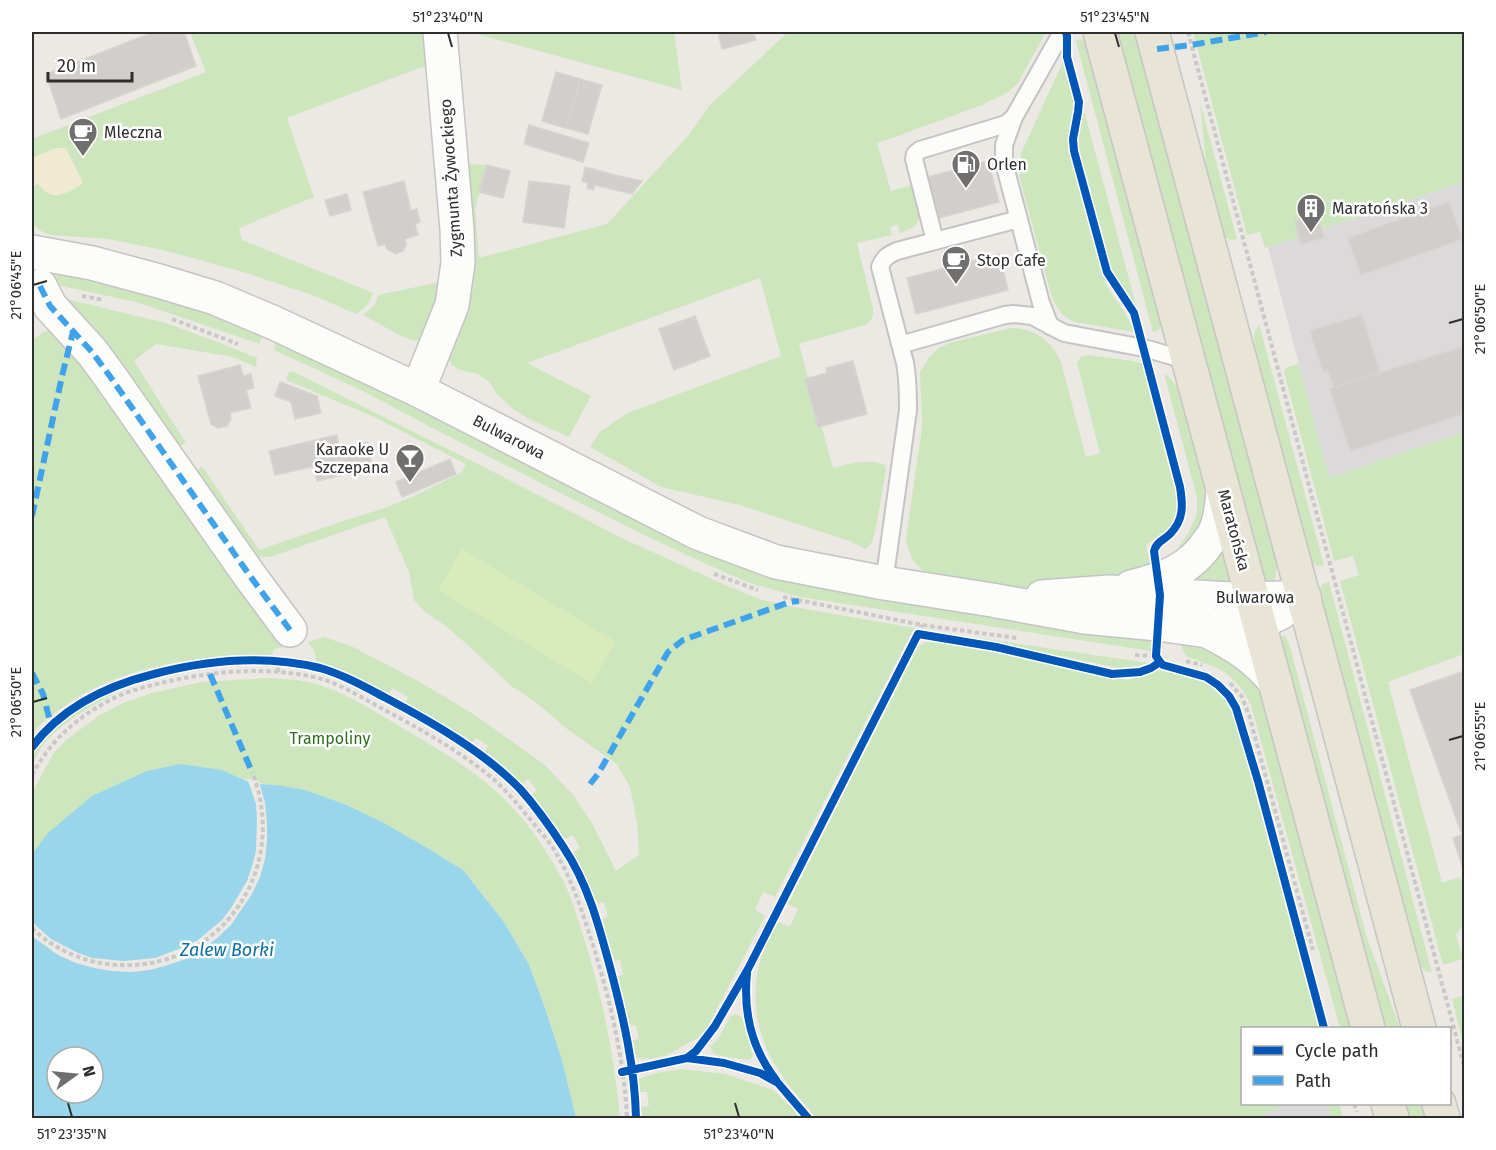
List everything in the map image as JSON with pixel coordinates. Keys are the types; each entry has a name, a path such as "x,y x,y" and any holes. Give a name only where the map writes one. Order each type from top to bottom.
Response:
{"main road":[{"name":"Maratońska","path":"1100,32 1367,1027"},
{"path":"1155,37 1418,1027"}],"street":[{"name":"Zygmunta Żywockiego","path":"418,390 452,305 458,263 440,32"},
{"name":"Bulwarowa","path":"32,252 159,281 215,298 272,321 418,390 698,533 776,562 1085,617 1207,631 1243,628 1256,611"},
{"path":"39,286 50,306 92,352 109,375 290,630"},
{"path":"1109,592 1158,579 1182,569 1193,560 1202,552 1216,531 1223,492"},
{"name":"Bulwarowa","path":"992,600 1109,592 1256,611 1304,597"},
{"path":"1207,631 1252,657 1275,682"}],"lane":[{"path":"1050,326 1041,303 1004,163 1004,145 1014,117 1062,32"},
{"path":"935,241 914,159 915,154 920,150 1006,124 1014,117"},
{"path":"884,583 908,410 908,377 880,267 887,255 897,250 1019,219"},
{"path":"900,345 1005,315 1022,314 1032,316 1064,333 1144,348 1189,361"}],"path":[{"path":"1188,32 1464,1066"},
{"path":"1158,624 1156,656 1160,663"},
{"path":"922,625 918,634 929,636"},
{"path":"271,661 290,663"},
{"path":"32,775 52,744 70,726 102,704 131,691 196,675 245,671 278,672 319,678 339,686 418,728 468,759 492,778 513,799 555,852 570,880 585,919 609,1001 627,1119"},
{"path":"32,928 64,951 80,958 111,965 159,961 175,956 204,941 216,932 238,907 254,879 263,839 263,815 252,772"}],"shaded area":[{"path":"1464,182 1464,432 1329,478 1268,247 1300,237 1302,244 1324,238 1322,229"},
{"path":"1285,1105 1327,1105 1332,1118 1255,1118"}],"green space":[{"path":"190,32 427,32 430,64 287,118 314,197 239,228 242,240 373,293 362,310 356,314 315,296 240,271 163,250 108,239 51,235 39,230 33,223 32,188 38,183 32,171 32,139 206,72"},
{"path":"470,32 674,32 682,90"},
{"path":"788,32 1045,32 1018,83 1007,93 982,105 877,143 891,191 912,185 919,218 912,228 900,233 898,225 890,227 892,235 857,243 873,308 873,316 869,322 799,344 833,468 865,462 885,465 875,533 866,549 849,541 740,505 661,487 590,447 600,432 627,413 781,356 760,278 527,363 591,396 569,437 513,409 496,393 489,382 478,374 460,370 452,365 448,358 465,164 487,165 475,209 479,258 607,224 688,136 709,106"},
{"path":"1116,32 1137,32 1278,565 1274,581 1270,584 1264,582"},
{"path":"1193,32 1464,32 1464,182 1322,229 1318,215 1300,237 1265,248 1260,232 1247,235"},
{"path":"1079,39 1086,41 1163,323 1160,329 1153,332 1076,41"},
{"path":"1063,62 1074,110 1069,149 1105,282 1128,318 1134,332 1075,322 1064,316 1052,298 1020,179 1019,162 1022,151"},
{"path":"1200,102 1237,239 1231,240 1223,236 1207,175"},
{"path":"1084,110 1137,309 1112,273 1078,149 1079,125"},
{"path":"59,271 109,282 211,312 262,333 260,344 136,302 52,284 54,276"},
{"path":"440,282 439,297 423,338 414,341 363,315 375,305 378,295"},
{"path":"54,296 166,323 257,358 256,367 233,357 156,344 134,361 186,443 176,448"},
{"path":"1259,324 1324,565 1318,566 1312,563 1255,352 1254,334"},
{"path":"1010,328 1034,333 1047,342 1057,354 1086,457 1100,453 1077,363 1081,357 1088,355 1143,364 1178,500 1176,516 1170,527 1146,545 1151,569 1131,576 1030,588 1003,587 937,577 924,572 911,557 906,538 921,435 920,372 929,357 949,343"},
{"path":"51,330 56,331 293,645 274,649 272,655 190,661 136,672 86,692 46,720 32,735 32,340"},
{"path":"276,338 645,521 1153,638 1151,651 800,597 749,583 636,531 363,391 274,350"},
{"path":"1299,364 1329,478 1464,432 1464,654 1388,682 1442,883 1460,877 1464,888 1464,925 1456,934 1463,959 1443,965 1340,581 1359,575 1353,556 1334,561 1284,372 1287,367"},
{"path":"289,372 294,372 626,540 759,599 914,628 775,897 763,892 755,910 765,916 707,1028 696,1039 665,1056 650,1059 636,1058 633,1040 639,1039 636,1025 630,1025 617,977 623,975 620,960 613,961 601,920 608,917 604,902 595,904 573,852 580,848 573,835 565,839 531,796 537,790 528,779 521,785 484,753 488,746 476,738 471,744 405,703 408,697 393,688 389,694 346,672 316,661 315,653 308,642 324,637 353,647 420,682 475,715 545,765 574,796 593,825 616,871 639,855 637,822 630,787 617,764 511,686 470,647 425,612 414,600 409,572 385,517 273,556 253,557 192,474 202,466 259,550 412,497 461,473 466,464 372,416 286,380"},
{"path":"1164,373 1184,398 1209,495 1209,513 1179,560 1180,545 1189,532 1197,513 1197,498"},
{"path":"462,549 616,642 591,683 438,590"},
{"path":"1222,551 1232,582 1230,585 1193,581 1206,569"},
{"path":"1329,582 1432,973 1424,970 1418,964 1319,590 1323,584"},
{"path":"938,632 1149,663 1120,668"},
{"path":"1282,636 1285,636 1289,643 1367,938 1400,1027 1384,1027 1280,641"},
{"path":"938,641 1125,680 1157,671 1170,672 1198,679 1218,691 1225,699 1235,719 1319,1027 1241,1027 1241,1105 1285,1105 1255,1118 816,1118 788,1083 771,1058 760,1030 756,985 762,955 778,922 790,927 798,909 788,904 918,647 924,643"},
{"path":"1181,643 1213,649 1255,679 1352,1027 1340,1027 1251,705 1232,678 1217,668 1187,657"},
{"name":"Trampoliny","path":"267,678 312,683 362,704 467,768 499,794 525,822 555,866 568,890 575,911 596,978 606,1024 620,1118 576,1118 562,1060 529,965 504,922 463,870 424,846 276,785 261,784 222,770 32,854 32,793 53,754 66,740 100,715 123,703 152,693 201,682"},
{"path":"126,687 65,724 47,740 32,765 38,745 55,726 95,699"},
{"path":"1464,995 1464,1048 1452,999"},
{"path":"735,1014 743,1020 753,1056 749,1060 717,1055 710,1047 718,1039 730,1017"},
{"path":"682,1069 726,1074 773,1090 800,1118 642,1118 641,1107 649,1106 647,1092 640,1092 638,1079 656,1073"},
{"path":"1327,1105 1339,1105 1343,1118 1332,1118"},
{"path":"1404,1105 1425,1105 1429,1118 1408,1118"}],"sand":[{"path":"56,148 66,148 83,183 67,193 52,195 41,188 32,173 32,158"}],"water":[{"name":"Zalew Borki","path":"180,764 222,770 249,782 305,790 344,804 380,821 463,870 504,922 529,965 562,1060 576,1118 32,1118 32,854 48,833 92,796 147,771"}],"pier":[{"path":"247,778 259,781 265,803 267,840 265,859 252,894 231,925 202,950 186,959 150,970 112,971 76,963 58,955 32,936 32,922 51,939 78,953 93,958 124,961 155,958 198,940 222,920 231,908 247,881 252,866 256,851 257,820 256,804"}],"building":[{"path":"154,32 184,32 196,66 61,119 46,74"},
{"path":"718,32 753,32 756,40 722,49"},
{"path":"556,72 580,79 566,128 542,121"},
{"path":"580,79 602,85 588,134 566,128"},
{"path":"529,125 589,143 583,162 524,144"},
{"path":"988,161 999,202 939,218 928,177"},
{"path":"487,165 510,171 503,198 479,192"},
{"path":"585,167 642,181 632,194 595,185 593,190 587,188 588,183 582,181"},
{"path":"404,181 411,211 417,209 420,222 415,224 418,235 405,239 406,245 403,251 396,254 387,249 385,244 378,246 363,192"},
{"path":"529,181 570,186 564,228 523,222"},
{"path":"347,194 351,210 330,216 325,200"},
{"path":"1449,202 1462,239 1361,275 1348,238"},
{"name":"Maratońska 3","path":"1318,215 1324,238 1301,244 1295,221"},
{"path":"999,254 1008,290 916,314 907,278"},
{"path":"1362,315 1380,373 1334,388 1328,370 1323,372 1310,331"},
{"path":"695,316 710,356 674,370 659,329"},
{"path":"1464,346 1464,414 1350,451 1330,389"},
{"path":"853,361 867,414 818,427 805,379 827,373 826,368"},
{"path":"240,365 243,376 251,374 254,388 246,390 251,408 230,413 231,419 227,426 218,428 211,424 198,376"},
{"path":"280,382 317,396 321,413 295,419 291,402 275,396"},
{"path":"337,435 342,460 275,475 269,451"},
{"path":"367,442 373,468 317,481 314,466 342,460 340,448"},
{"path":"450,459 456,474 402,497 396,482"},
{"path":"1464,671 1464,834 1462,835 1410,690"},
{"path":"1464,834 1464,872 1453,838"}],"marked path":[{"path":"1157,49 1266,32"},
{"path":"40,286 50,306 92,352 290,630"},
{"path":"32,516 73,332"},
{"path":"590,784 598,774 668,652 683,640 790,602 799,601"},
{"path":"32,673 43,694 51,725"},
{"path":"210,674 252,772"}],"cycle path":[{"path":"1066,32 1067,57 1079,102 1073,139 1074,151 1107,272 1134,313 1180,487 1182,506 1178,523 1175,529 1156,545 1154,551 1160,595 1156,656 1163,665 1206,677 1229,696 1236,708 1258,781 1324,1027"},
{"path":"687,1058 696,1051 715,1026 748,969 918,634 996,647 1112,674 1140,672 1160,662"},
{"path":"32,747 57,720 71,709 119,685 195,665 258,660 300,664 329,671 404,707 440,728 492,763 521,790 554,833 580,876 606,952 628,1042 636,1118"},
{"path":"747,973 746,1002 751,1030 761,1056 776,1080"},
{"path":"622,1072 687,1058 724,1063 760,1073 778,1083 808,1118"}],"place":[{"name":"Mleczna","path":"83,158"},
{"name":"Orlen","path":"966,190"},
{"name":"Maratońska 3","path":"1311,234"},
{"name":"Stop Cafe","path":"956,286"},
{"name":"Karaoke U Szczepana","path":"410,484"}]}
